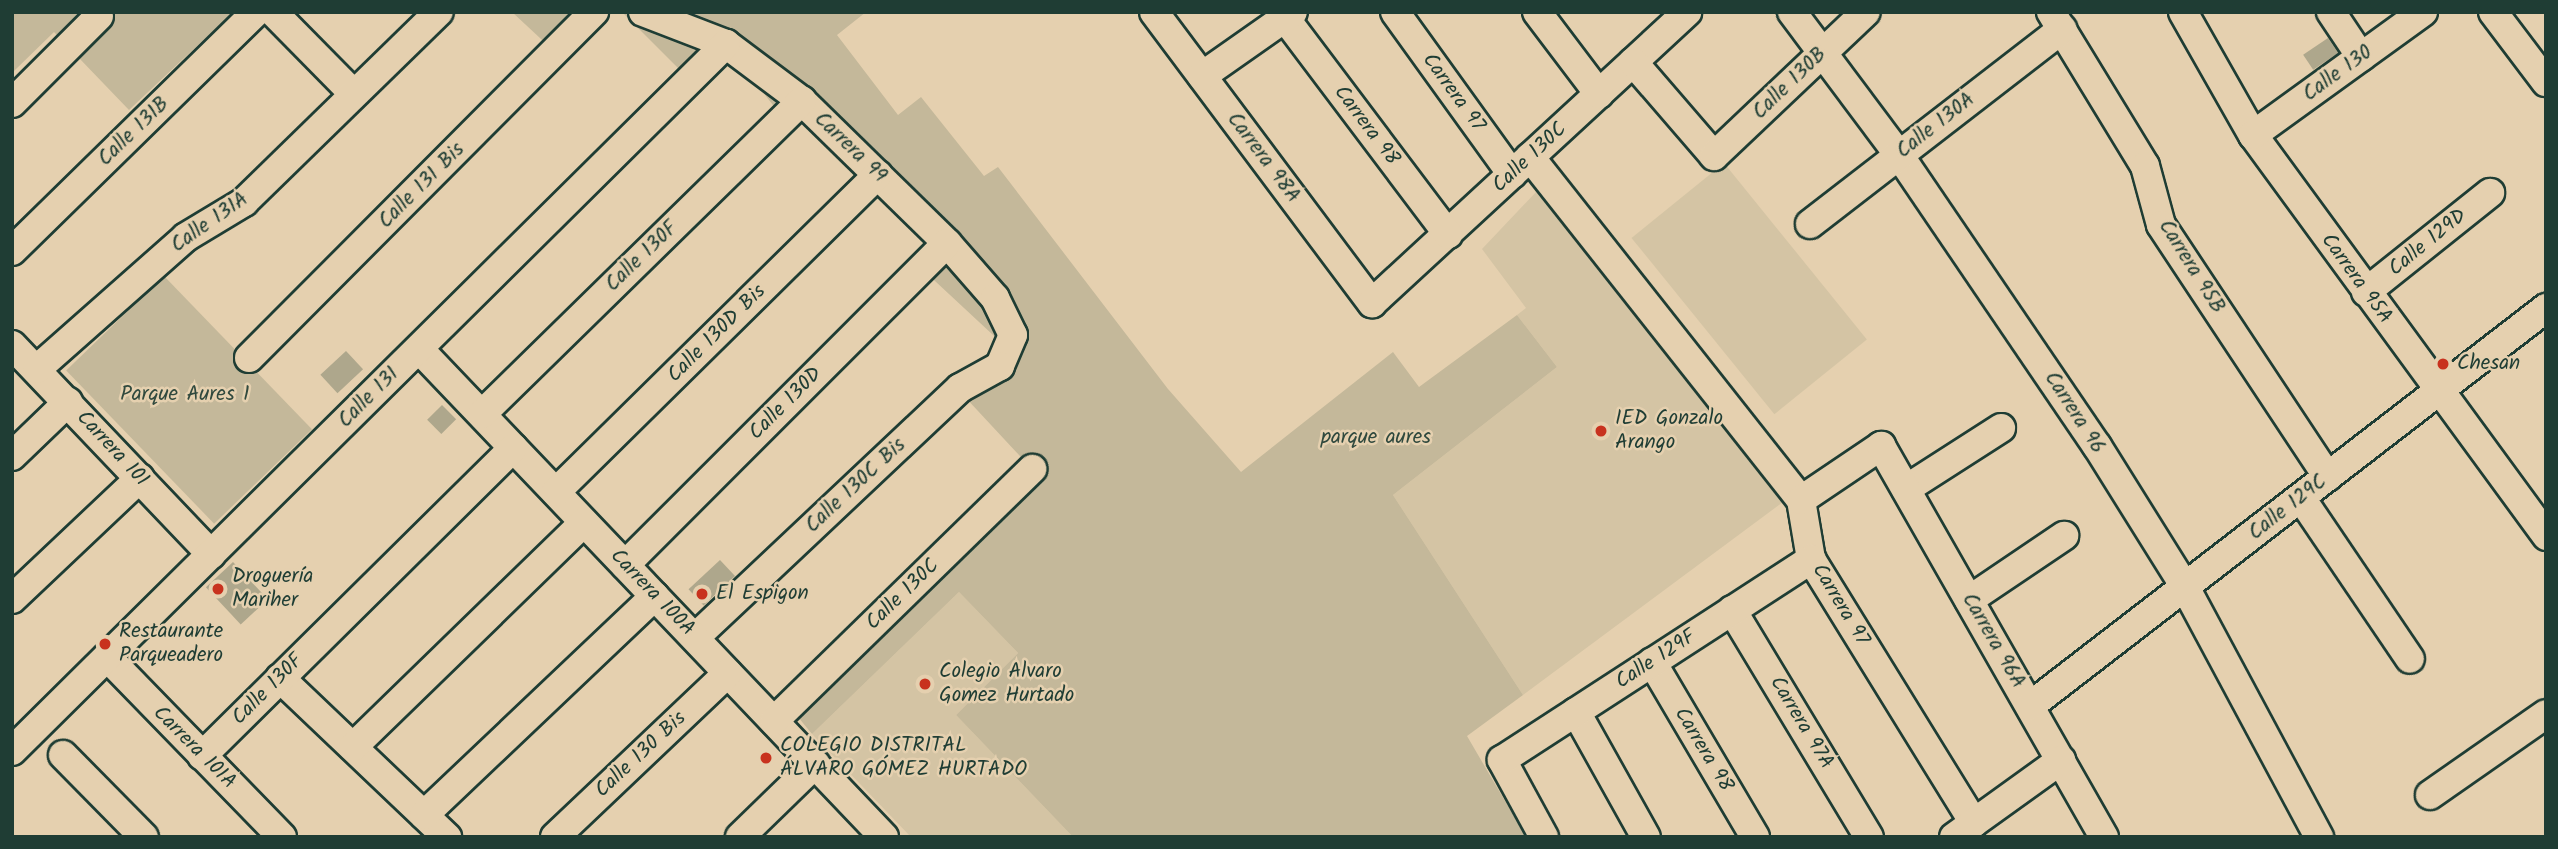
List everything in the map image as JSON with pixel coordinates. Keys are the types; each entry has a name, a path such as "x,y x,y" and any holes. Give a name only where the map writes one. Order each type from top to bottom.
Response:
{"street":[{"name":"Calle 131B","path":"12,251 256,12"},
{"path":"273,12 354,94"},
{"name":"Calle 131 Bis","path":"249,358 594,12"},
{"name":"Carrera 99","path":"643,12 726,44 802,101 947,243 995,298 1013,335"},
{"name":"Carrera 98A","path":"1154,12 1373,303"},
{"name":"Carrera 97","path":"1395,12 1801,500 1811,559 1964,830"},
{"path":"1537,12 1599,94"},
{"name":"Carrera 96","path":"1792,12 1899,155 2012,318 2185,587 2319,837"},
{"name":"Calle 130B","path":"1633,62 1714,156 1866,12"},
{"name":"Carrera 95A","path":"2183,12 2253,135 2438,393 2546,536"},
{"path":"2331,12 2361,57"},
{"name":"Calle 130","path":"2253,135 2423,12"},
{"path":"2493,12 2546,82"},
{"name":"Calle 131A","path":"37,369 186,237 244,202 436,13"},
{"path":"1202,76 1289,15"},
{"name":"Carrera 98","path":"1289,15 1448,234"},
{"name":"Calle 130C","path":"1373,303 1633,62 1678,15"},
{"path":"12,103 99,16"},
{"name":"Calle 130A","path":"1810,224 1899,155 2056,20"},
{"name":"Carrera 95B","path":"2056,20 2145,166 2161,225 2328,477"},
{"name":"Calle 131","path":"12,751 726,44"},
{"name":"Calle 130F","path":"482,414 802,101"},
{"name":"Calle 130D Bis","path":"556,492 877,175"},
{"name":"Calle 129D","path":"2366,292 2490,193"},
{"name":"Calle 130D","path":"625,565 947,243"},
{"name":"Calle 129C","path":"2030,706 2546,308"},
{"name":"Calle 130C Bis","path":"695,638 960,388 1000,366 1013,335"},
{"name":"Carrera 101","path":"12,345 211,554"},
{"name":"Carrera 100A","path":"419,349 884,837"},
{"path":"12,456 68,402"},
{"path":"1906,489 2001,428"},
{"name":"Carrera 96A","path":"1801,500 1881,446 2104,837"},
{"name":"Calle 130F","path":"201,756 513,447"},
{"name":"Calle 130C","path":"774,721 1032,470"},
{"path":"12,599 140,478"},
{"path":"2301,498 2410,659"},
{"path":"354,747 584,522"},
{"path":"1969,600 2064,536"},
{"name":"Calle 129F","path":"1544,837 1502,760 1811,559"},
{"path":"424,815 655,596"},
{"name":"Carrera 97A","path":"1732,610 1869,837"},
{"name":"Carrera 101A","path":"107,657 282,837"},
{"name":"Carrera 98","path":"1652,663 1755,837"},
{"name":"Calle 130 Bis","path":"555,837 728,673"},
{"path":"280,678 447,837"},
{"path":"1576,712 1646,837"},
{"path":"2430,795 2546,714"},
{"path":"63,754 144,837"},
{"path":"1964,830 2061,760"},
{"path":"740,837 815,764"}],"shaded area":[{"name":"IED Gonzalo Arango","path":"1724,163 1867,339 1774,414 1632,238"},
{"name":"IED Gonzalo Arango","path":"1537,191 1783,502 1523,695 1393,495 1557,367 1517,315 1526,308 1482,249"},
{"name":"Colegio Alvaro Gomez Hurtado","path":"959,592 1018,653 956,715 1073,837 911,837 812,734"}],"green space":[{"path":"12,12 233,12 129,110 54,32 14,71"},
{"path":"512,12 594,12 555,52"},
{"name":"parque aures","path":"622,12 866,12 837,35 898,115 921,97 984,176 998,167 1168,389 1241,472 1393,352 1419,387 1517,315 1557,367 1393,495 1523,695 1467,736 1526,837 1073,837 956,715 1018,653 959,592 812,734 789,706 1032,469 951,382 1007,348 921,268 947,244 802,101 783,118 726,45 690,80"},
{"name":"Parque Aures 1","path":"164,276 312,429 214,524 66,370"}],"building":[{"path":"2328,38 2338,53 2313,70 2303,55"},
{"path":"346,351 363,369 337,393 320,375"},
{"path":"442,405 456,419 441,434 427,420"},
{"path":"720,560 735,576 704,605 689,589"},
{"path":"233,562 268,599 241,625 206,587"}],"place":[{"name":"Chesan","path":"2443,364"},
{"name":"IED Gonzalo Arango","path":"1601,431"},
{"name":"Droguería Mariher","path":"218,589"},
{"name":"El Espigon","path":"702,594"},
{"name":"Restaurante Parqueadero","path":"105,644"},
{"name":"Colegio Alvaro Gomez Hurtado","path":"925,684"},
{"name":"COLEGIO DISTRITAL ÁLVARO GÓMEZ HURTADO","path":"766,758"}]}
